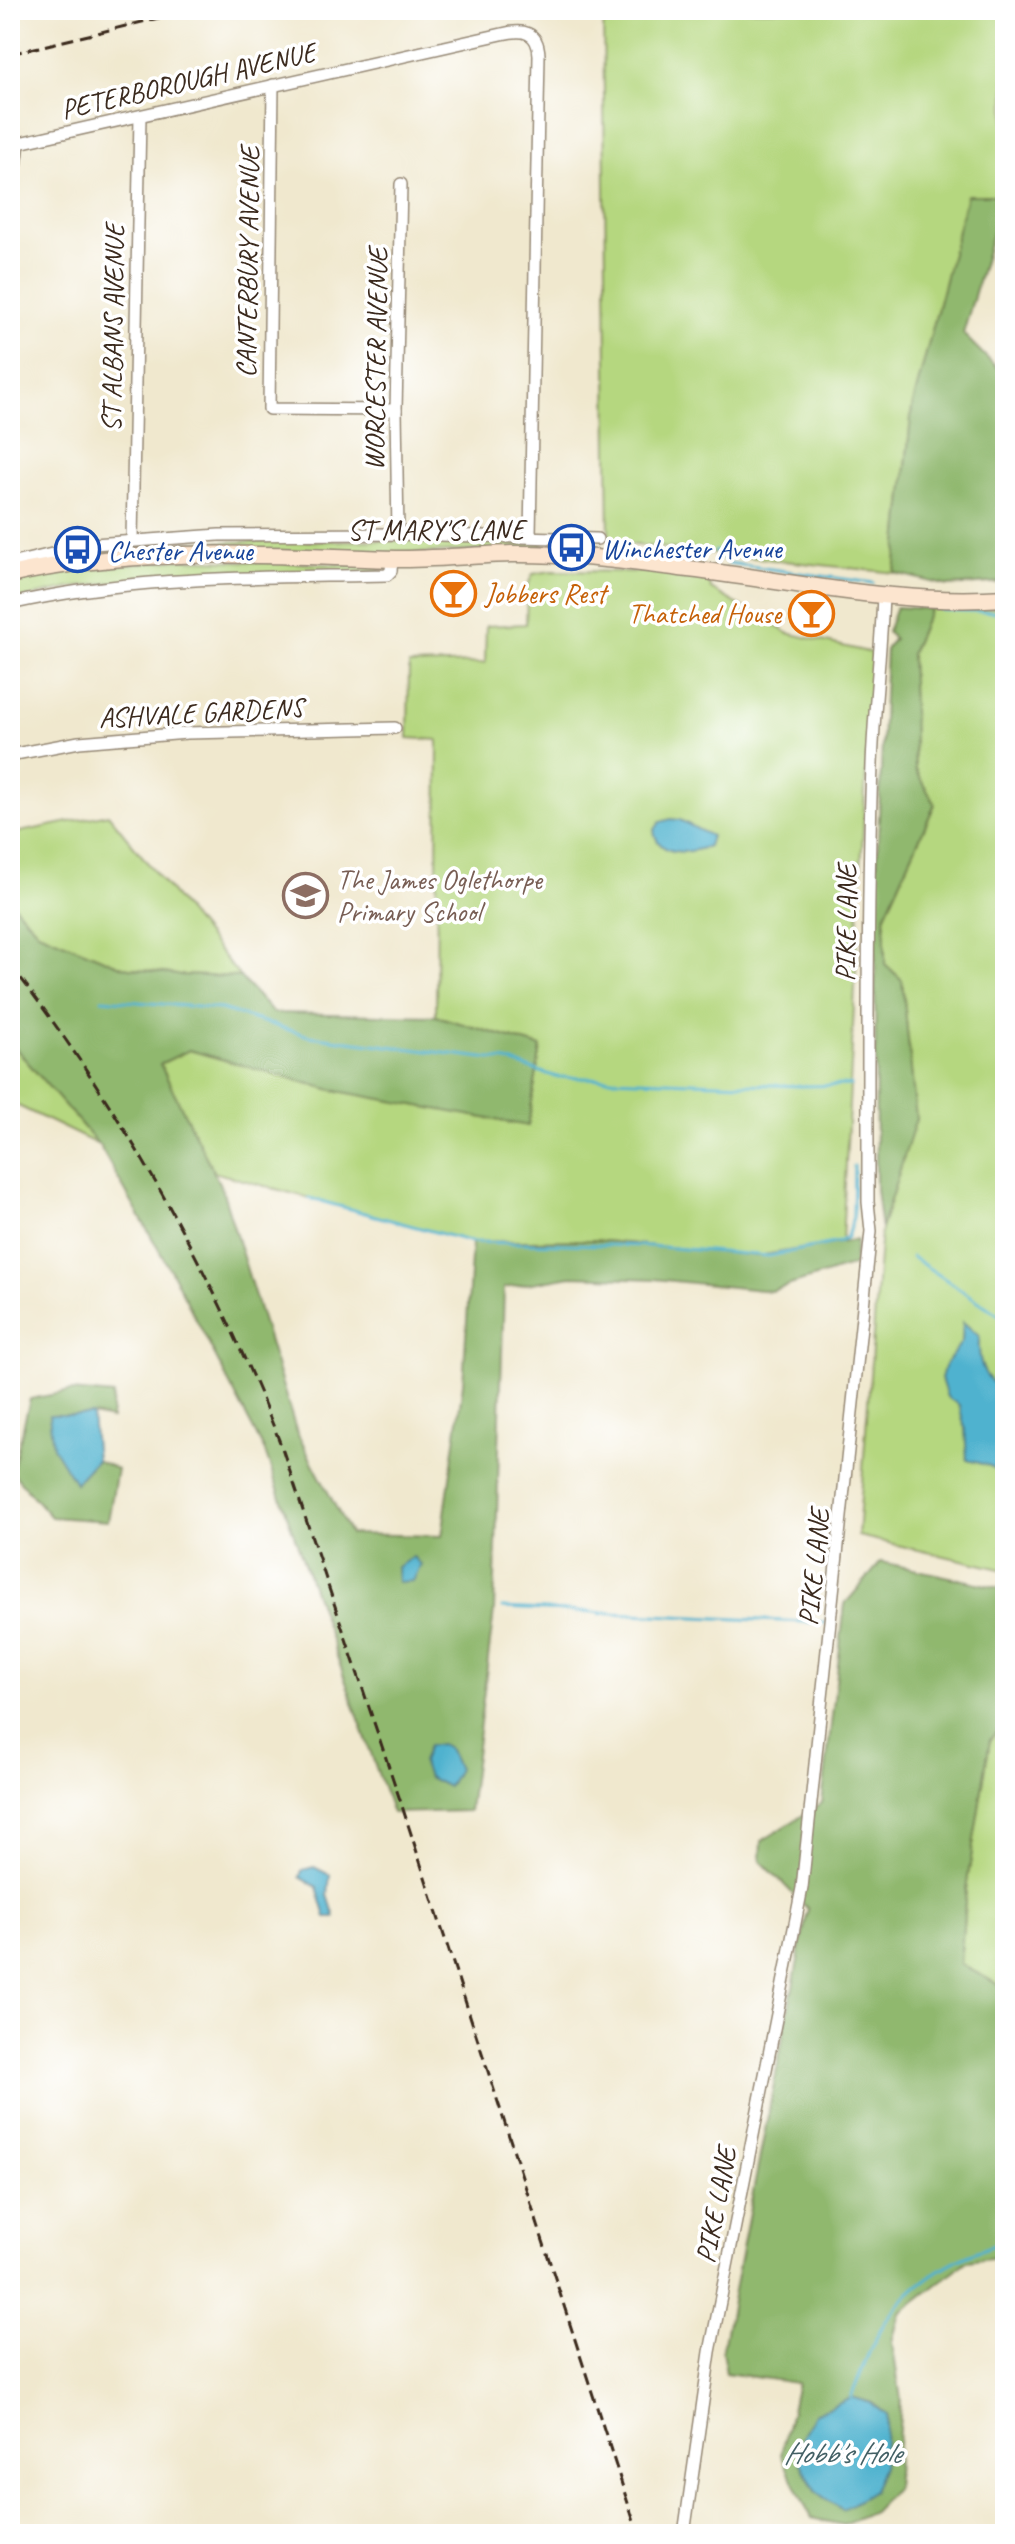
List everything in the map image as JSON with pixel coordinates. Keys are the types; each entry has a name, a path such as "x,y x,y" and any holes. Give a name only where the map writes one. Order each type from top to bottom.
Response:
{"main road":[{"name":"ST MARY'S LANE","path":"10,575 100,559 154,555 292,554 392,558 550,555 684,568 883,595 973,600 1005,598"}],"street":[{"name":"PETERBOROUGH AVENUE","path":"10,215 19,143 516,31 527,32 535,37 539,55 530,535"},
{"name":"CANTERBURY AVENUE","path":"273,85 269,409 396,410"},
{"name":"ST ALBANS AVENUE","path":"132,540 140,116"},
{"name":"WORCESTER AVENUE","path":"398,534 396,410 401,184"},
{"path":"10,564 80,547 132,540 306,533 530,535 597,539"},
{"path":"549,536 550,555"},
{"path":"10,604 87,588 169,579 387,575 391,571 392,558"},
{"name":"PIKE LANE","path":"684,2534 710,2352 802,1888 852,1427 871,1231 868,1202 868,911 872,759 883,595"},
{"name":"ASHVALE GARDENS","path":"10,755 79,742 187,733 395,728"}],"green space":[{"path":"603,10 1005,10 1005,195 967,196 912,408 895,573 609,542"},
{"path":"967,195 1005,195 1005,226 994,227 963,334 998,369 1005,372 1005,582 948,586 895,573 912,408"},
{"path":"425,540 543,544 542,548 395,554 191,549 94,552 94,549 187,542"},
{"path":"179,559 381,566 379,572 167,576 71,588 10,601 10,580"},
{"path":"551,571 662,572 708,577 711,589 788,633 872,653 842,1242 758,1256 594,1240 472,1242 213,1172 160,1064 189,1050 332,1090 528,1125 541,1047 436,1016 438,740 408,738 409,665 485,663 486,626 526,624 525,591 533,574"},
{"path":"896,607 930,609 911,653 915,770 935,804 885,915 885,964 902,980 916,1119 881,1229 876,1190 875,913 886,648 894,639 887,632"},
{"path":"1005,607 1005,1570 858,1536 881,1229 916,1119 902,980 885,964 885,915 935,804 915,770 911,653 930,609"},
{"path":"108,814 240,977 177,975 123,967 38,932 10,901 10,834"},
{"path":"10,901 38,932 123,967 177,975 240,977 273,1013 436,1016 541,1047 528,1126 332,1090 189,1050 160,1064 222,1189 297,1433 350,1534 442,1536 463,1383 472,1242 594,1240 758,1256 856,1240 854,1265 771,1291 654,1279 571,1276 504,1288 494,1611 469,1811 392,1813 265,1452 172,1273 99,1145 10,1042"},
{"path":"10,1042 99,1145 10,1102"},
{"path":"71,1391 113,1395 111,1419 92,1415 49,1416 75,1483 96,1460 117,1469 108,1521 51,1517 12,1472 30,1399"},
{"path":"881,1562 1005,1589 1005,1727 1000,1727 990,1740 966,1889 960,1964 1005,1988 1005,2256 967,2261 900,2313 892,2342 901,2399 895,2489 873,2512 844,2525 811,2518 781,2455 797,2383 726,2373 722,2352 808,1909 761,1861 762,1841 822,1803 845,1604","holes":["851,2397 872,2403 887,2415 842,2510 815,2491 799,2459"]},
{"path":"1000,1726 1005,1727 1005,1988 960,1965 966,1889 990,1740"}],"water":[{"path":"680,820 711,836 708,846 683,852 662,845 654,831 660,822"},
{"path":"963,1322 979,1336 980,1361 986,1375 1005,1391 1005,1478 990,1466 967,1460 965,1428 959,1405 947,1397 941,1379 944,1367 962,1341"},
{"path":"49,1415 92,1415 96,1460 75,1483 53,1447"},
{"path":"413,1557 421,1565 413,1581 398,1582 397,1567"},
{"path":"441,1744 448,1748 458,1769 448,1787 428,1777 422,1762 428,1746"},
{"path":"314,1867 330,1875 328,1895 335,1917 326,1917 317,1887 300,1877 302,1870"},
{"name":"Hobb's Hole","path":"851,2397 871,2403 887,2415 883,2467 873,2491 842,2510 815,2491 799,2459 803,2435 814,2414"}],"waterway":[{"path":"715,551 728,563 873,583"},
{"path":"941,610 1005,612"},
{"path":"102,999 221,1009 309,1036 507,1061 557,1077 851,1085"},
{"path":"309,1198 472,1242 649,1246 769,1256 839,1242 847,1237 853,1217 854,1166"},
{"path":"912,1257 1005,1319"},
{"path":"502,1608 826,1623"},
{"path":"851,2397 878,2334 901,2302 949,2264 1005,2242"}],"railway":[{"path":"10,54 192,10"},
{"path":"10,964 91,1077 163,1195 226,1318 281,1445 401,1803 638,2534"}],"place":[{"name":"Winchester Avenue","path":"571,548"},
{"name":"Chester Avenue","path":"77,550"},
{"name":"Jobbers Rest","path":"454,593"},
{"name":"Thatched House","path":"812,613"},
{"name":"The James Oglethorpe Primary School","path":"306,895"}]}
